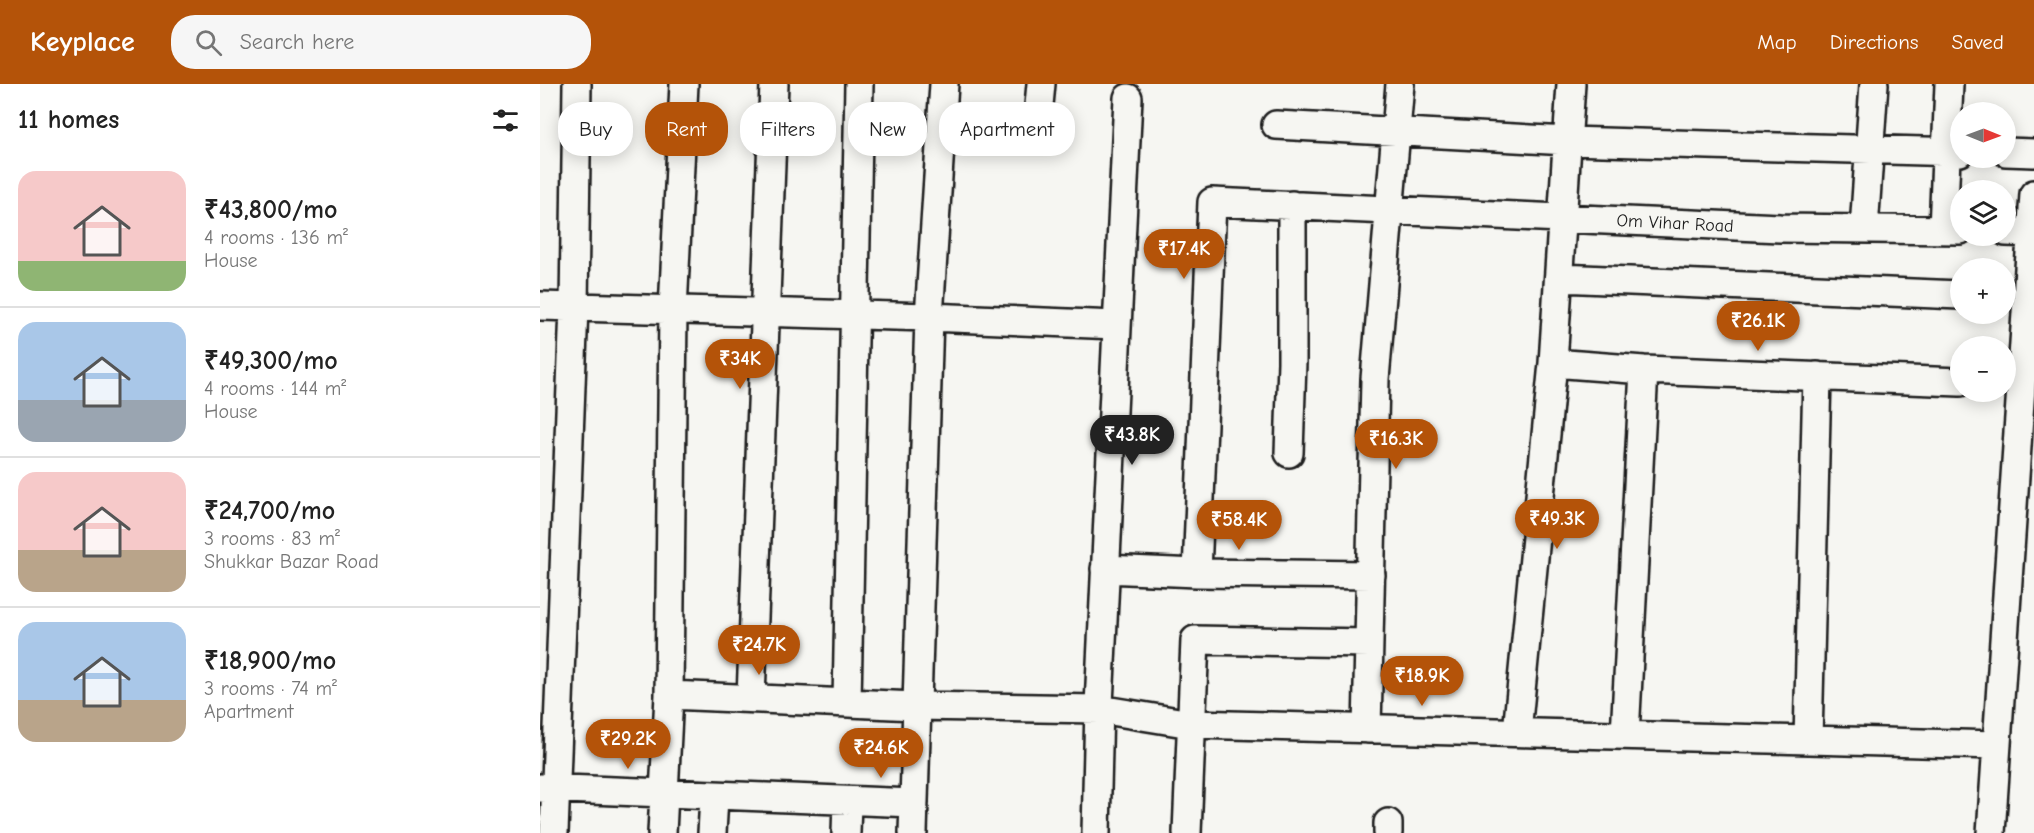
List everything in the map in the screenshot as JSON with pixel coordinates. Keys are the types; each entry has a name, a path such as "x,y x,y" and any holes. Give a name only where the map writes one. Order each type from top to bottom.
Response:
{"street":[{"path":"554,833 548,788 574,307 577,84"},
{"path":"662,833 669,695 673,310 684,84"},
{"path":"751,698 774,84"},
{"path":"847,702 859,84"},
{"path":"913,833 915,706 929,316 944,84"},
{"path":"1367,729 1375,380 1394,131 1400,84"},
{"path":"1517,732 1553,363 1571,84"},
{"path":"1864,229 1874,84"},
{"path":"1949,84 1950,102"},
{"path":"1096,833 1105,569 1128,98"},
{"path":"1276,125 1568,141 1950,152"},
{"path":"2016,152 2034,153"},
{"path":"2016,336 2017,297 2033,233 2034,194"},
{"name":"Om Vihar Road","path":"1197,573 1210,204 1292,205 1864,229 1950,230"},
{"path":"1289,453 1292,362 1292,205"},
{"path":"2016,232 2033,233"},
{"path":"1560,278 1950,295"},
{"path":"540,306 929,316 1116,325"},
{"path":"1553,363 1644,370 1950,382"},
{"path":"1625,735 1644,370"},
{"path":"1808,740 1817,376"},
{"path":"1991,833 2013,402"},
{"path":"1105,569 1197,573 1371,575"},
{"path":"1187,833 1194,642 1198,639 1369,643"},
{"path":"669,695 915,706 1099,709 1191,724 1997,745"},
{"path":"548,788 714,797 914,803"},
{"path":"712,833 714,797"},
{"path":"846,833 847,801"}]}
